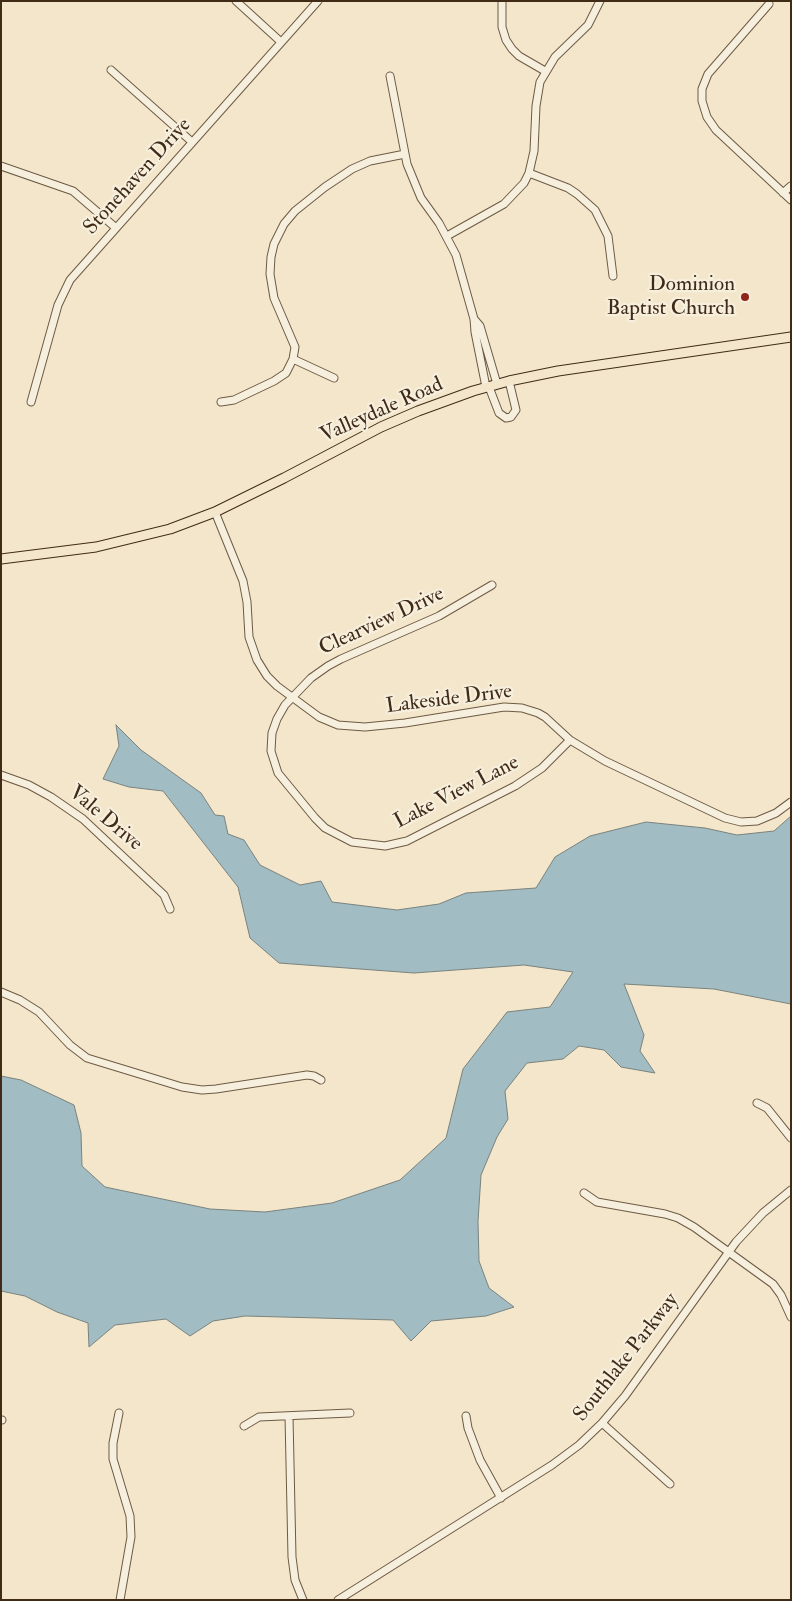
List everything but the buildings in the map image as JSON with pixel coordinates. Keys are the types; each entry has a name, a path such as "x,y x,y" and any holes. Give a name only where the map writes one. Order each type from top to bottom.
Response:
{"main road":[{"name":"Valleydale Road","path":"1,559 56,553 122,542 170,529 215,512 381,427 418,411 491,386 558,371 791,337"}],"street":[{"path":"236,1 281,42"},
{"name":"Stonehaven Drive","path":"31,402 58,305 64,290 75,273 318,1"},
{"path":"502,1 502,27 506,40 519,56 545,71"},
{"path":"447,236 504,204 515,194 529,173 534,151 537,96 540,82 545,71 559,53 588,25 600,1"},
{"path":"769,4 708,74 701,95 703,109 712,125 791,200"},
{"path":"111,70 192,142"},
{"path":"390,76 404,154 421,198 447,236 456,255 474,319 475,332 499,413 506,418 511,417 516,410 509,381"},
{"path":"221,402 234,400 282,376 288,370 293,360 295,348 274,298 270,274 270,257 280,231 295,211 345,173 370,161 404,154"},
{"path":"1,166 73,191 116,228"},
{"path":"529,173 568,188 578,194 595,210 608,236 613,276"},
{"path":"783,193 791,186"},
{"path":"474,319 480,326 491,386"},
{"path":"293,360 334,378"},
{"name":"Lakeside Drive","path":"215,512 243,581 247,602 249,637 253,652 267,676 292,698 332,723 356,727 405,723 504,708 522,708 545,717 570,740 614,766 705,810 734,821 753,822 764,819 780,811 791,802"},
{"name":"Clearview Drive","path":"292,698 311,678 328,666 439,616 492,585"},
{"name":"Lake View Lane","path":"292,698 280,712 272,733 271,751 278,773 308,811 325,828 343,838 360,844 385,846 399,843 447,822 530,777 556,756 570,740"},
{"name":"Vale Drive","path":"1,775 29,785 52,797 84,819 164,895 170,909"},
{"path":"1,992 20,1000 39,1012 70,1045 87,1058 182,1087 202,1090 216,1089 307,1075 321,1080"},
{"path":"757,1104 767,1108 791,1138"},
{"name":"Southlake Parkway","path":"338,1600 566,1456 602,1423 630,1388 729,1252 763,1213 791,1190"},
{"path":"584,1193 597,1202 659,1213 678,1218 694,1227 769,1281 778,1290 791,1317"},
{"path":"244,1426 259,1417 350,1413"},
{"path":"120,1414 113,1442 113,1459 130,1516 131,1536 120,1600"},
{"path":"289,1416 292,1557 295,1580 303,1600"},
{"path":"466,1416 468,1428 480,1460 501,1498"},
{"path":"602,1423 670,1484"}],"water":[{"path":"116,725 141,750 201,793 215,815 224,816 228,834 244,840 260,865 300,885 321,881 332,902 397,910 439,904 466,893 536,888 555,857 590,836 646,822 705,828 737,835 774,831 791,816 791,1004 714,989 624,984 644,1035 640,1051 655,1073 621,1067 604,1050 579,1046 563,1059 527,1063 505,1091 508,1119 497,1137 481,1175 478,1221 479,1261 489,1288 514,1307 486,1316 431,1321 411,1341 393,1320 245,1316 213,1321 190,1336 166,1319 115,1325 89,1347 88,1323 57,1312 25,1296 1,1291 1,1076 21,1080 74,1105 81,1133 82,1166 105,1187 210,1209 265,1212 332,1203 400,1180 446,1138 463,1069 507,1012 550,1007 573,972 524,965 414,973 279,963 250,938 238,887 163,791 129,787 103,779 119,746"}],"place":[{"name":"Dominion Baptist Church","path":"745,297"}]}
